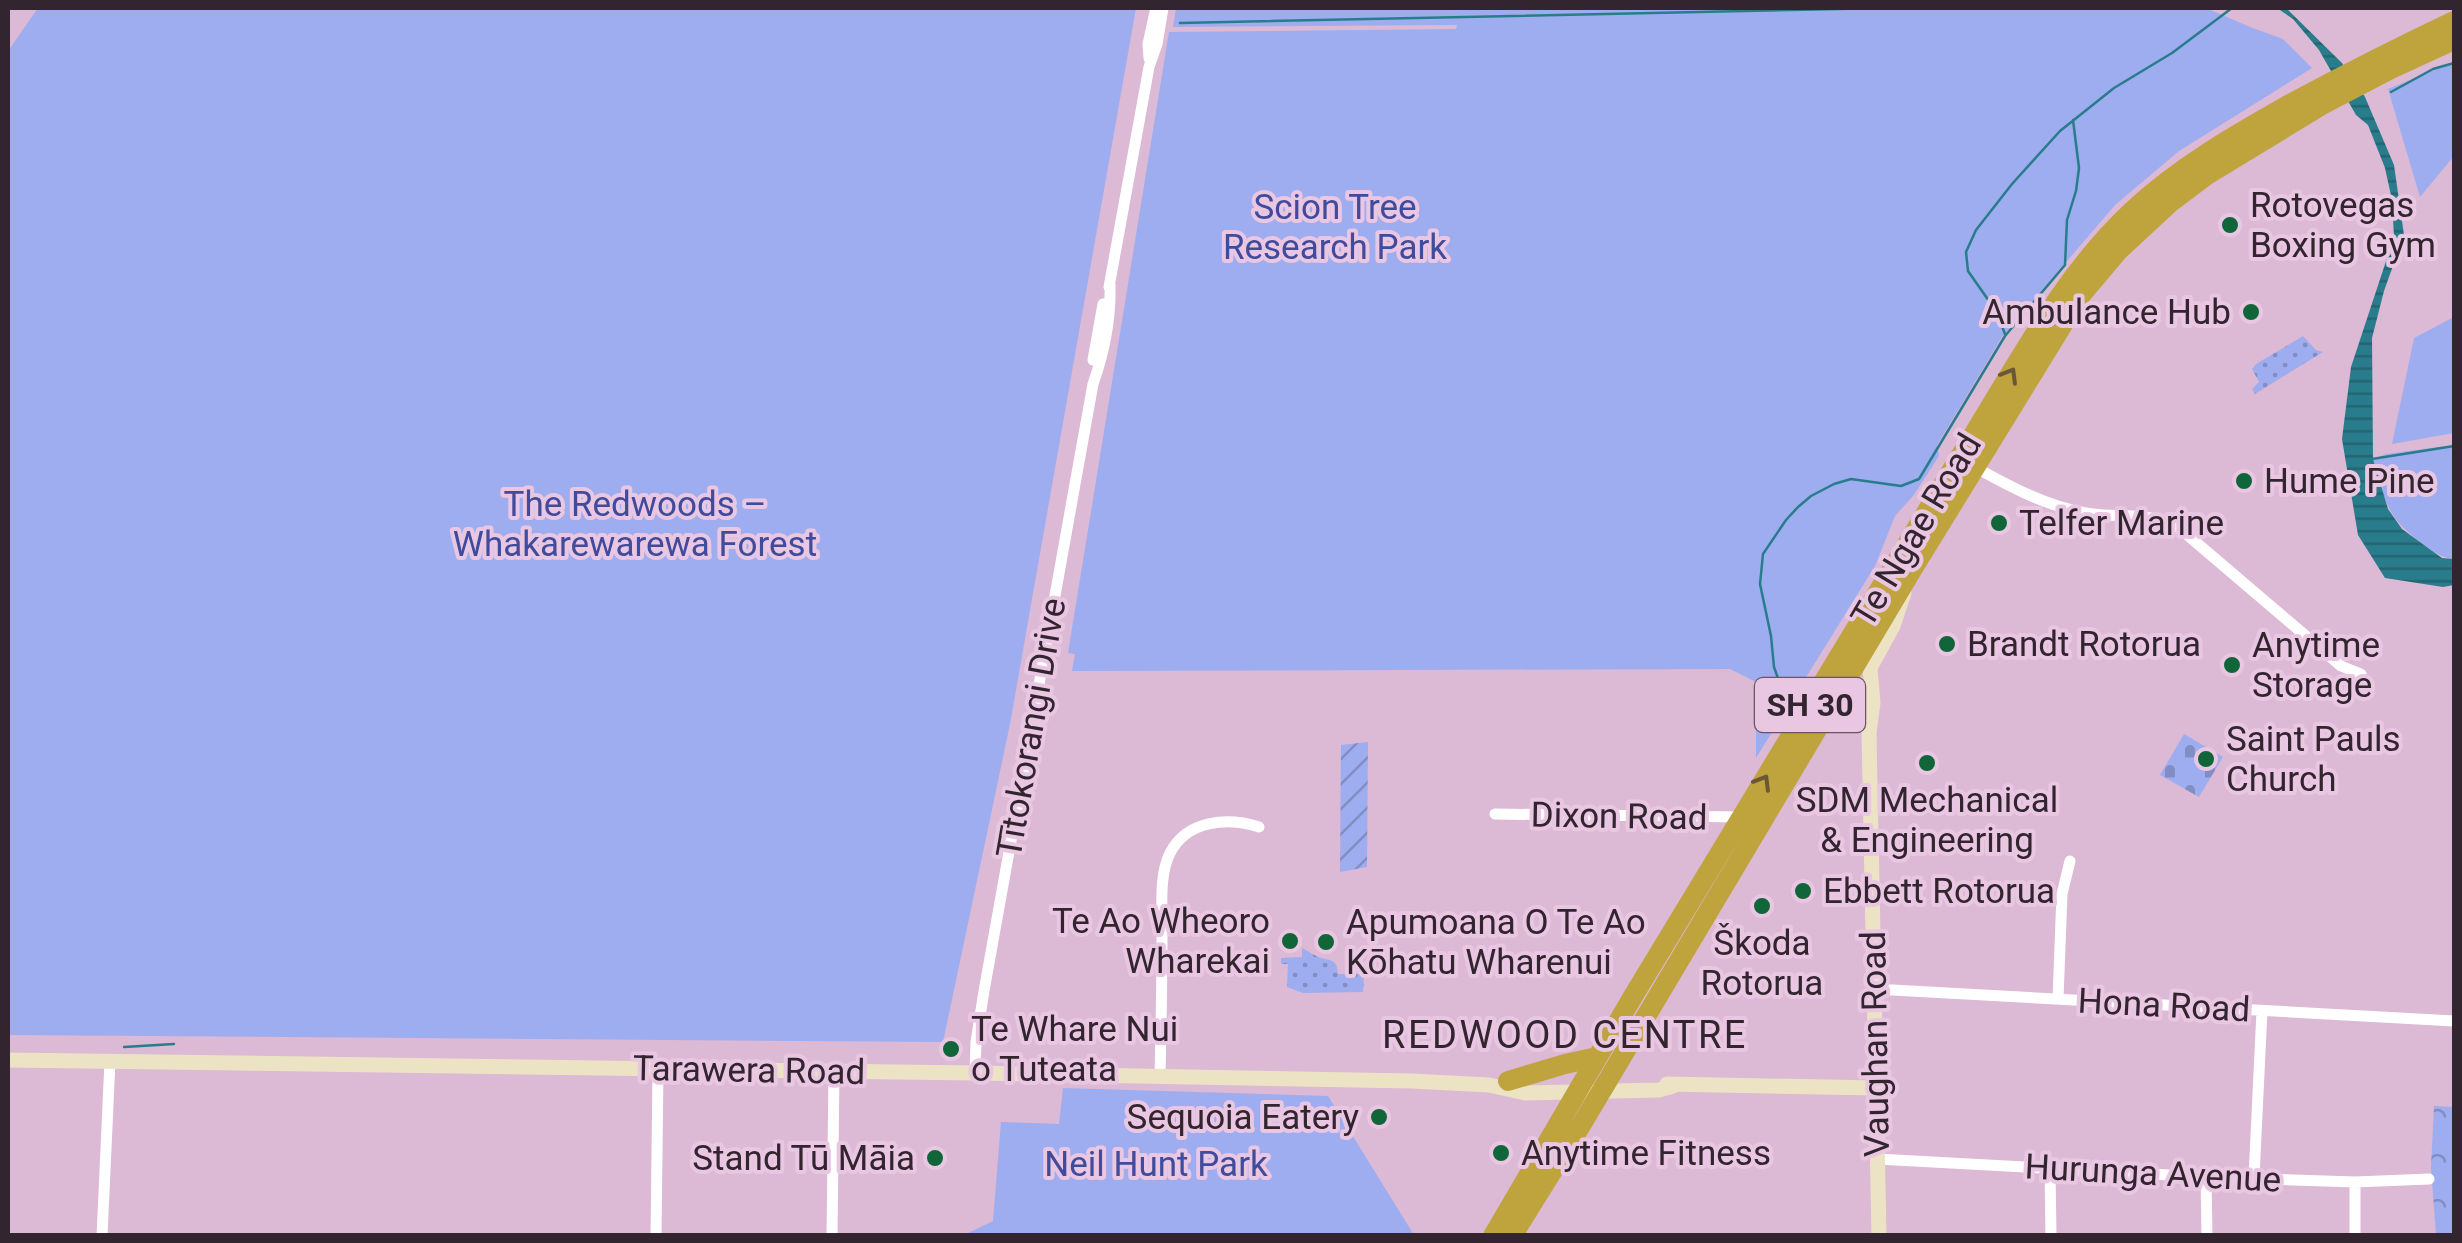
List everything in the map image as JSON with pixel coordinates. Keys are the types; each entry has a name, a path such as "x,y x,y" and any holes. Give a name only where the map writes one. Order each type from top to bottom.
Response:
{"highway":[{"name":"Te Ngae Road","path":"1493,1236 1836,697 1906,581 2040,325 2077,273 2133,210 2213,148 2319,98 2453,25"},
{"name":"Te Ngae Road","path":"1512,1236 1592,1086 1597,1057 1742,817 1967,463 2081,295 2164,208 2319,98"},
{"path":"2213,148 2236,156"},
{"path":"1499,1083 1597,1057"}],"main road":[{"name":"Vaughan Road","path":"1879,1236 1870,668 1902,604 1906,581"},
{"path":"1836,697 1850,693 1858,697 1869,732"},
{"name":"Tarawera Road","path":"8,1060 1412,1081 1499,1083 1524,1092 1656,1081 1674,1086 1876,1088"}],"street":[{"name":"Tītokorangi Drive","path":"975,1073 984,992 1093,384 1098,329 1110,284 1149,67 1157,44 1160,8"},
{"path":"1967,463 2062,507 2107,515 2148,516 2178,527 2333,660 2361,674"},
{"name":"Dixon Road","path":"1496,814 1742,817"},
{"path":"1160,1077 1166,862 1180,839 1201,826 1238,822 1259,826"},
{"path":"2058,999 2062,894 2070,862"},
{"name":"Hona Road","path":"1874,989 2454,1021"},
{"path":"2254,1177 2262,1010"},
{"path":"102,1236 110,1061"},
{"path":"656,1236 658,1068"},
{"path":"832,1236 834,1072"},
{"name":"Hurunga Avenue","path":"1877,1160 2206,1177 2355,1182 2429,1179"},
{"path":"2050,1168 2051,1236"},
{"path":"2206,1177 2207,1236"},
{"path":"2355,1182 2355,1236"}],"green space":[{"name":"The Redwoods – Whakarewarewa Forest","path":"38,8 1136,8 1010,724 943,1042 8,1035 8,51"},
{"name":"Scion Tree Research Park","path":"1176,8 2206,8 2283,39 2312,68 2179,151 2115,205 2002,337 1937,445 1939,456 1895,516 1875,566 1756,758 1756,682 1730,669 1072,671 1075,654 1068,653 1169,32 1456,29 1457,25 1173,27"},
{"path":"2454,62 2454,156 2420,197 2388,89"},
{"path":"2454,317 2454,433 2392,444 2414,338"},
{"path":"2303,336 2323,352 2255,394 2252,389 2259,382 2252,369 2256,364"},
{"path":"2454,445 2454,559 2433,551 2395,518 2373,459"},
{"path":"2184,734 2223,757 2199,797 2160,775"},
{"path":"1368,742 1367,867 1340,872 1341,745"},
{"path":"1302,948 1334,962 1338,974 1364,974 1363,992 1303,993 1287,987 1288,964 1281,964 1281,958 1302,957"},
{"name":"Neil Hunt Park","path":"1063,1088 1328,1096 1414,1235 964,1235 993,1221 1001,1122 1059,1124"},
{"path":"2434,1106 2454,1107 2454,1235 2436,1235 2431,1168"}],"shaded area":[{"path":"2277,8 2286,8 2342,63 2365,97 2394,165 2404,235 2372,338 2373,459 2388,509 2402,529 2442,558 2454,559 2454,585 2443,587 2385,578 2358,535 2342,439 2351,367 2394,237 2392,200 2385,168 2368,125 2356,115 2319,50 2293,19"}],"waterway":[{"path":"1180,23 1885,8"},
{"path":"2005,334 1996,311 1968,271 1966,252 1976,230 2060,131 2114,88 2172,53 2232,8"},
{"path":"2391,92 2433,69 2454,63"},
{"path":"1777,722 1782,690 1774,667 1760,584 1763,554 1798,507 1834,484 1851,479 1901,486 1919,479 2005,336 2065,265 2067,220 2079,168 2073,120"},
{"path":"2372,459 2454,446"},
{"path":"124,1047 174,1044"}],"place":[{"name":"Rotovegas Boxing Gym","path":"2230,225"},
{"name":"Ambulance Hub","path":"2251,312"},
{"name":"Hume Pine","path":"2244,481"},
{"name":"Telfer Marine","path":"1999,523"},
{"name":"Brandt Rotorua","path":"1947,644"},
{"name":"Anytime Storage","path":"2232,665"},
{"name":"Saint Pauls Church","path":"2206,759"},
{"name":"SDM Mechanical & Engineering","path":"1927,763"},
{"name":"Ebbett Rotorua","path":"1803,891"},
{"name":"Škoda Rotorua","path":"1762,906"},
{"name":"Te Ao Wheoro Wharekai","path":"1290,941"},
{"name":"Apumoana O Te Ao Kōhatu Wharenui","path":"1326,942"},
{"name":"Te Whare Nui o Tuteata","path":"951,1049"},
{"name":"Sequoia Eatery","path":"1379,1117"},
{"name":"Anytime Fitness","path":"1501,1153"},
{"name":"Stand Tū Māia","path":"935,1158"}],"district":[{"name":"REDWOOD CENTRE","path":"1565,1035"}]}
